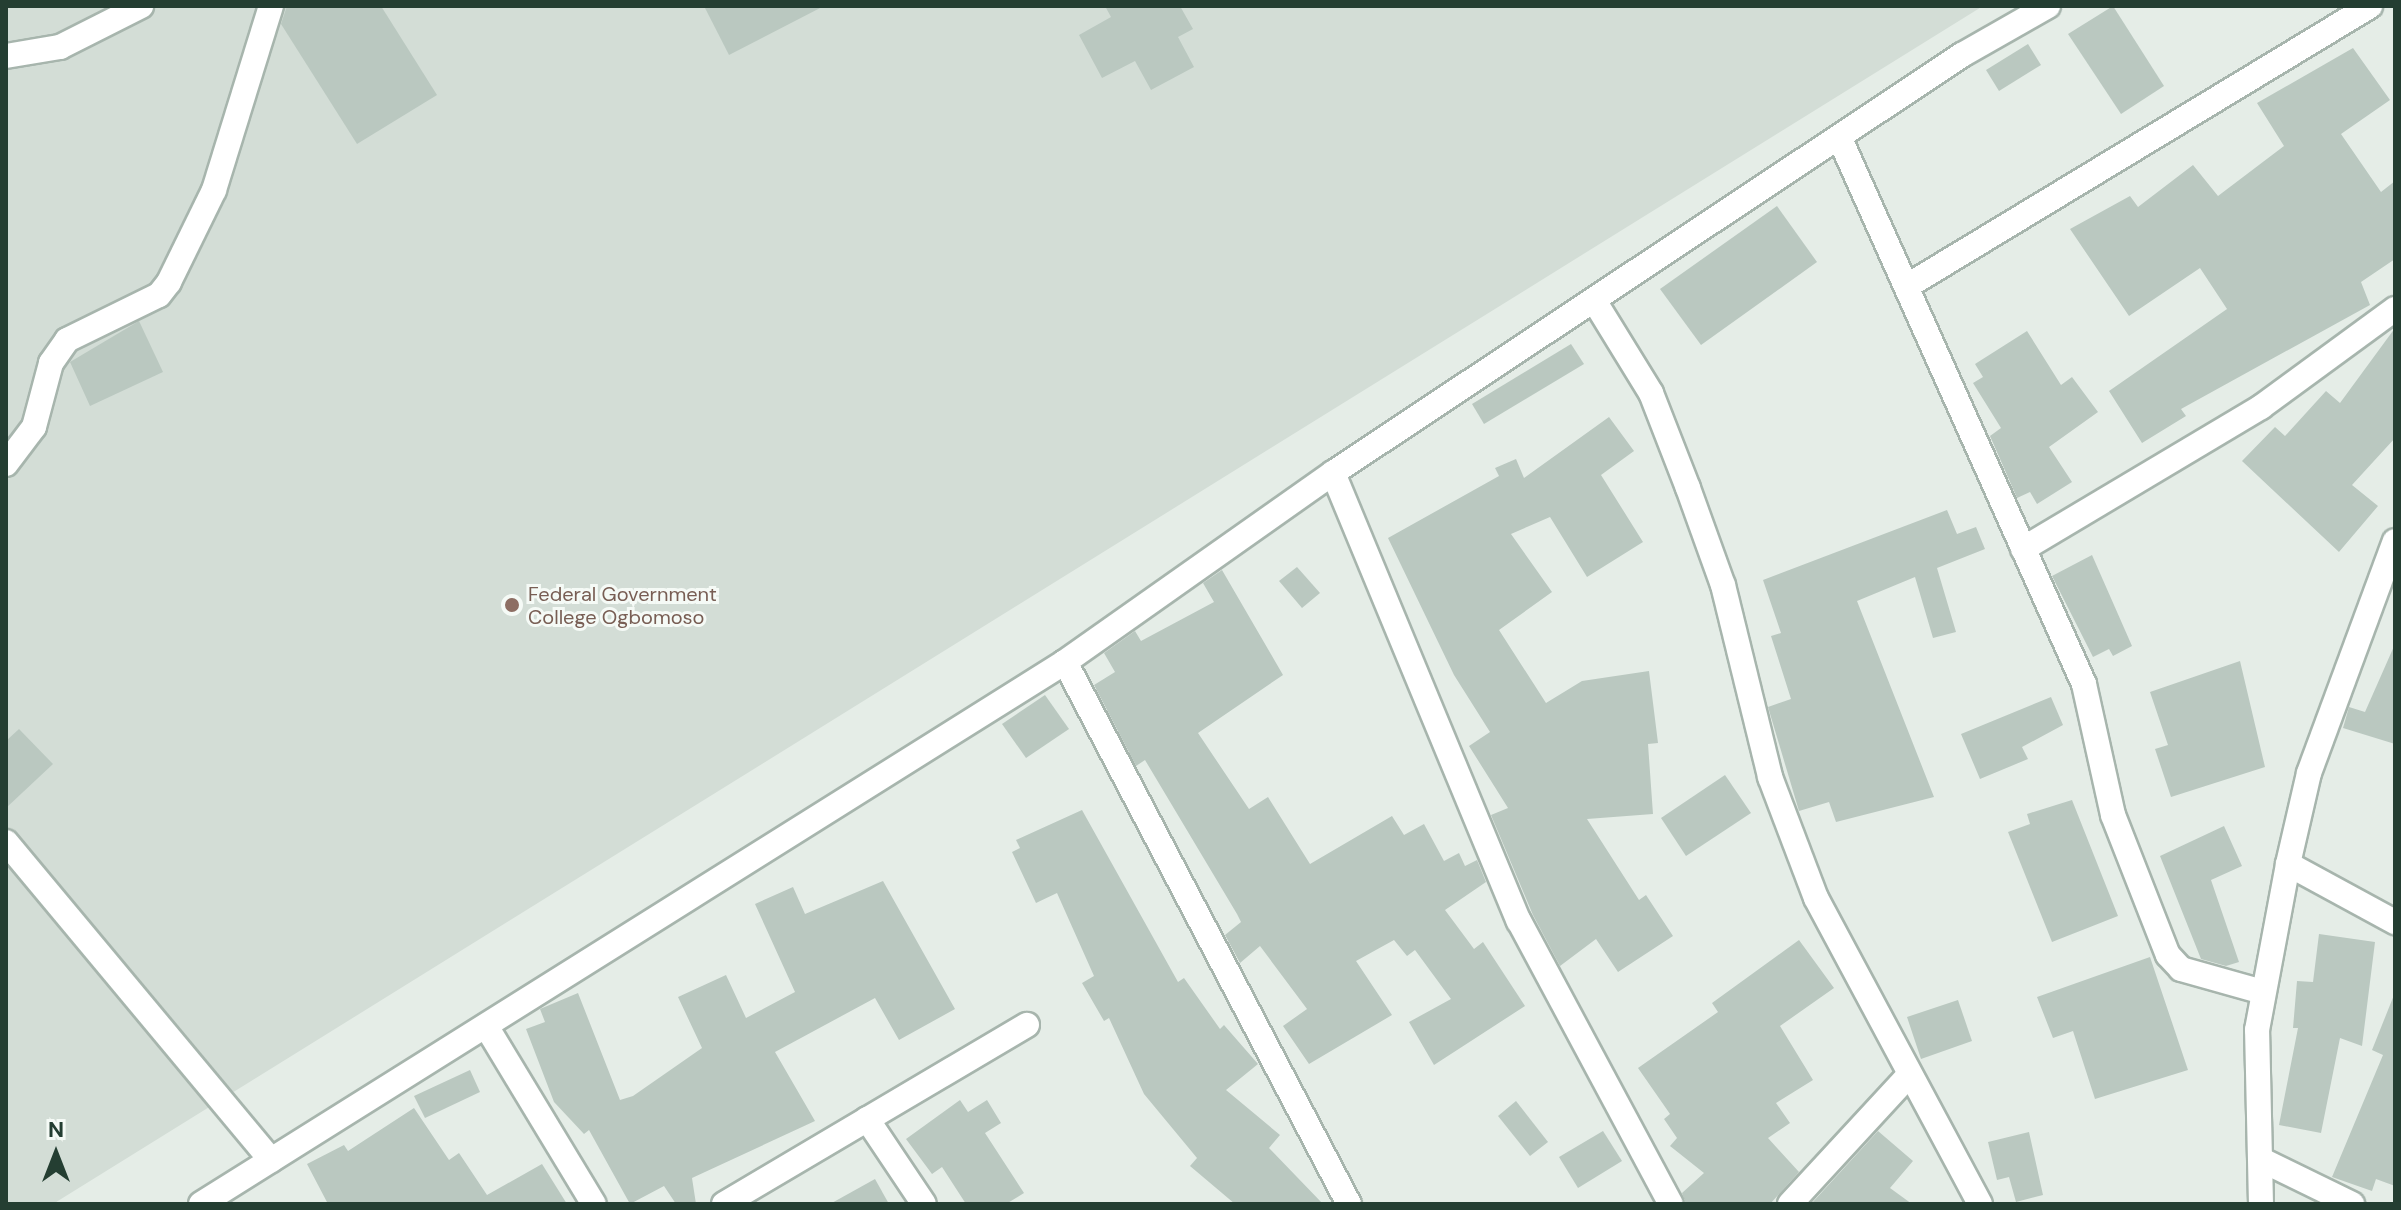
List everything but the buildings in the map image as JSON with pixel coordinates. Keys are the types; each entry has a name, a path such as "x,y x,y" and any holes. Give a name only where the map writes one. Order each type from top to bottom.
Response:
{"street":[{"path":"6,56 60,47 141,6"},
{"path":"6,464 34,427 51,363 67,340 169,282 214,190 271,6"},
{"path":"201,1204 1065,662 1333,473 2048,6"},
{"path":"1909,285 2370,6"},
{"path":"1840,139 1909,285 2084,684 2113,815 2168,955 2181,969 2263,992"},
{"path":"1595,302 1651,393 1688,488 1723,585 1770,777 1816,898 1908,1076 1980,1204"},
{"path":"2023,549 2261,407 2395,309"},
{"path":"1333,473 1519,921 1671,1204"},
{"path":"2261,1204 2264,1161 2256,1075 2263,992 2288,864 2309,773 2388,582 2395,541"},
{"path":"1065,662 1349,1204"},
{"path":"6,842 271,1160"},
{"path":"2288,864 2395,922"},
{"path":"724,1204 1027,1025"},
{"path":"486,1026 594,1204"},
{"path":"1790,1204 1908,1076"},
{"path":"867,1119 924,1204"},
{"path":"2264,1161 2352,1204"}],"shaded area":[{"name":"Federal Government College Ogbomoso","path":"6,6 1983,6 53,1204 6,1204"}],"place":[{"name":"Federal Government College Ogbomoso","path":"512,605"}]}
